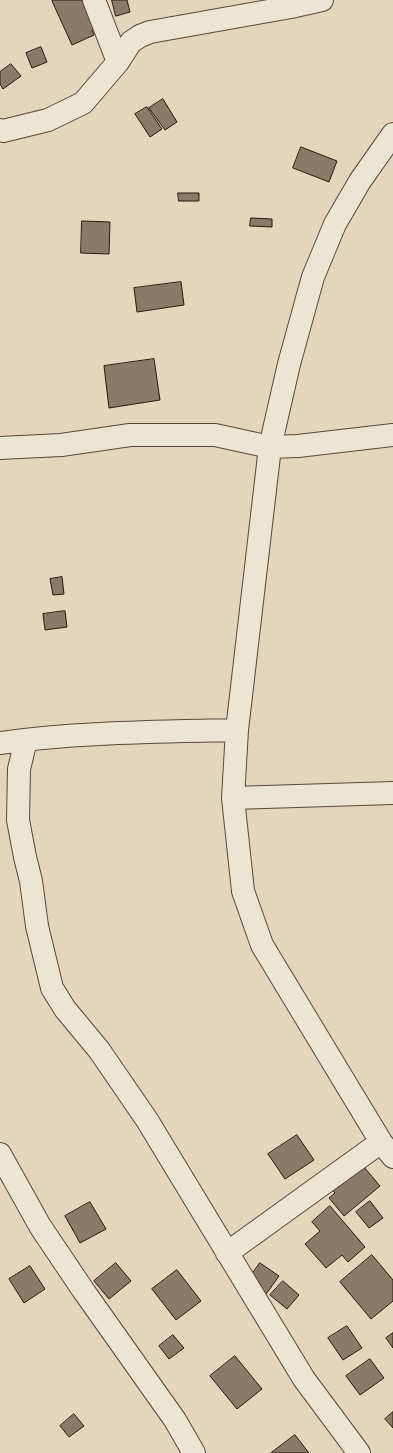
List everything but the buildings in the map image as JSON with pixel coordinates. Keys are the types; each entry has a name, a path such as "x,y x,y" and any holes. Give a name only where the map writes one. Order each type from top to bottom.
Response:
{"street":[{"path":"94,0 118,62"},
{"path":"0,130 3,131 48,120 83,103 118,62 131,42 140,36 150,32 291,7 322,0"},
{"path":"227,1253 387,1149 262,945 243,891 233,798 237,730 270,447 288,364 313,277 335,224 360,181 393,134"},
{"path":"0,448 61,445 130,435 215,435 270,447 298,446 393,435"},
{"path":"0,743 105,734 237,730"},
{"path":"26,740 19,769 18,820 31,881 37,926 52,988 65,1009 99,1050 147,1120 304,1379 359,1453"},
{"path":"233,798 393,793"},
{"path":"0,1154 40,1226 83,1290 175,1420 194,1453"}]}
